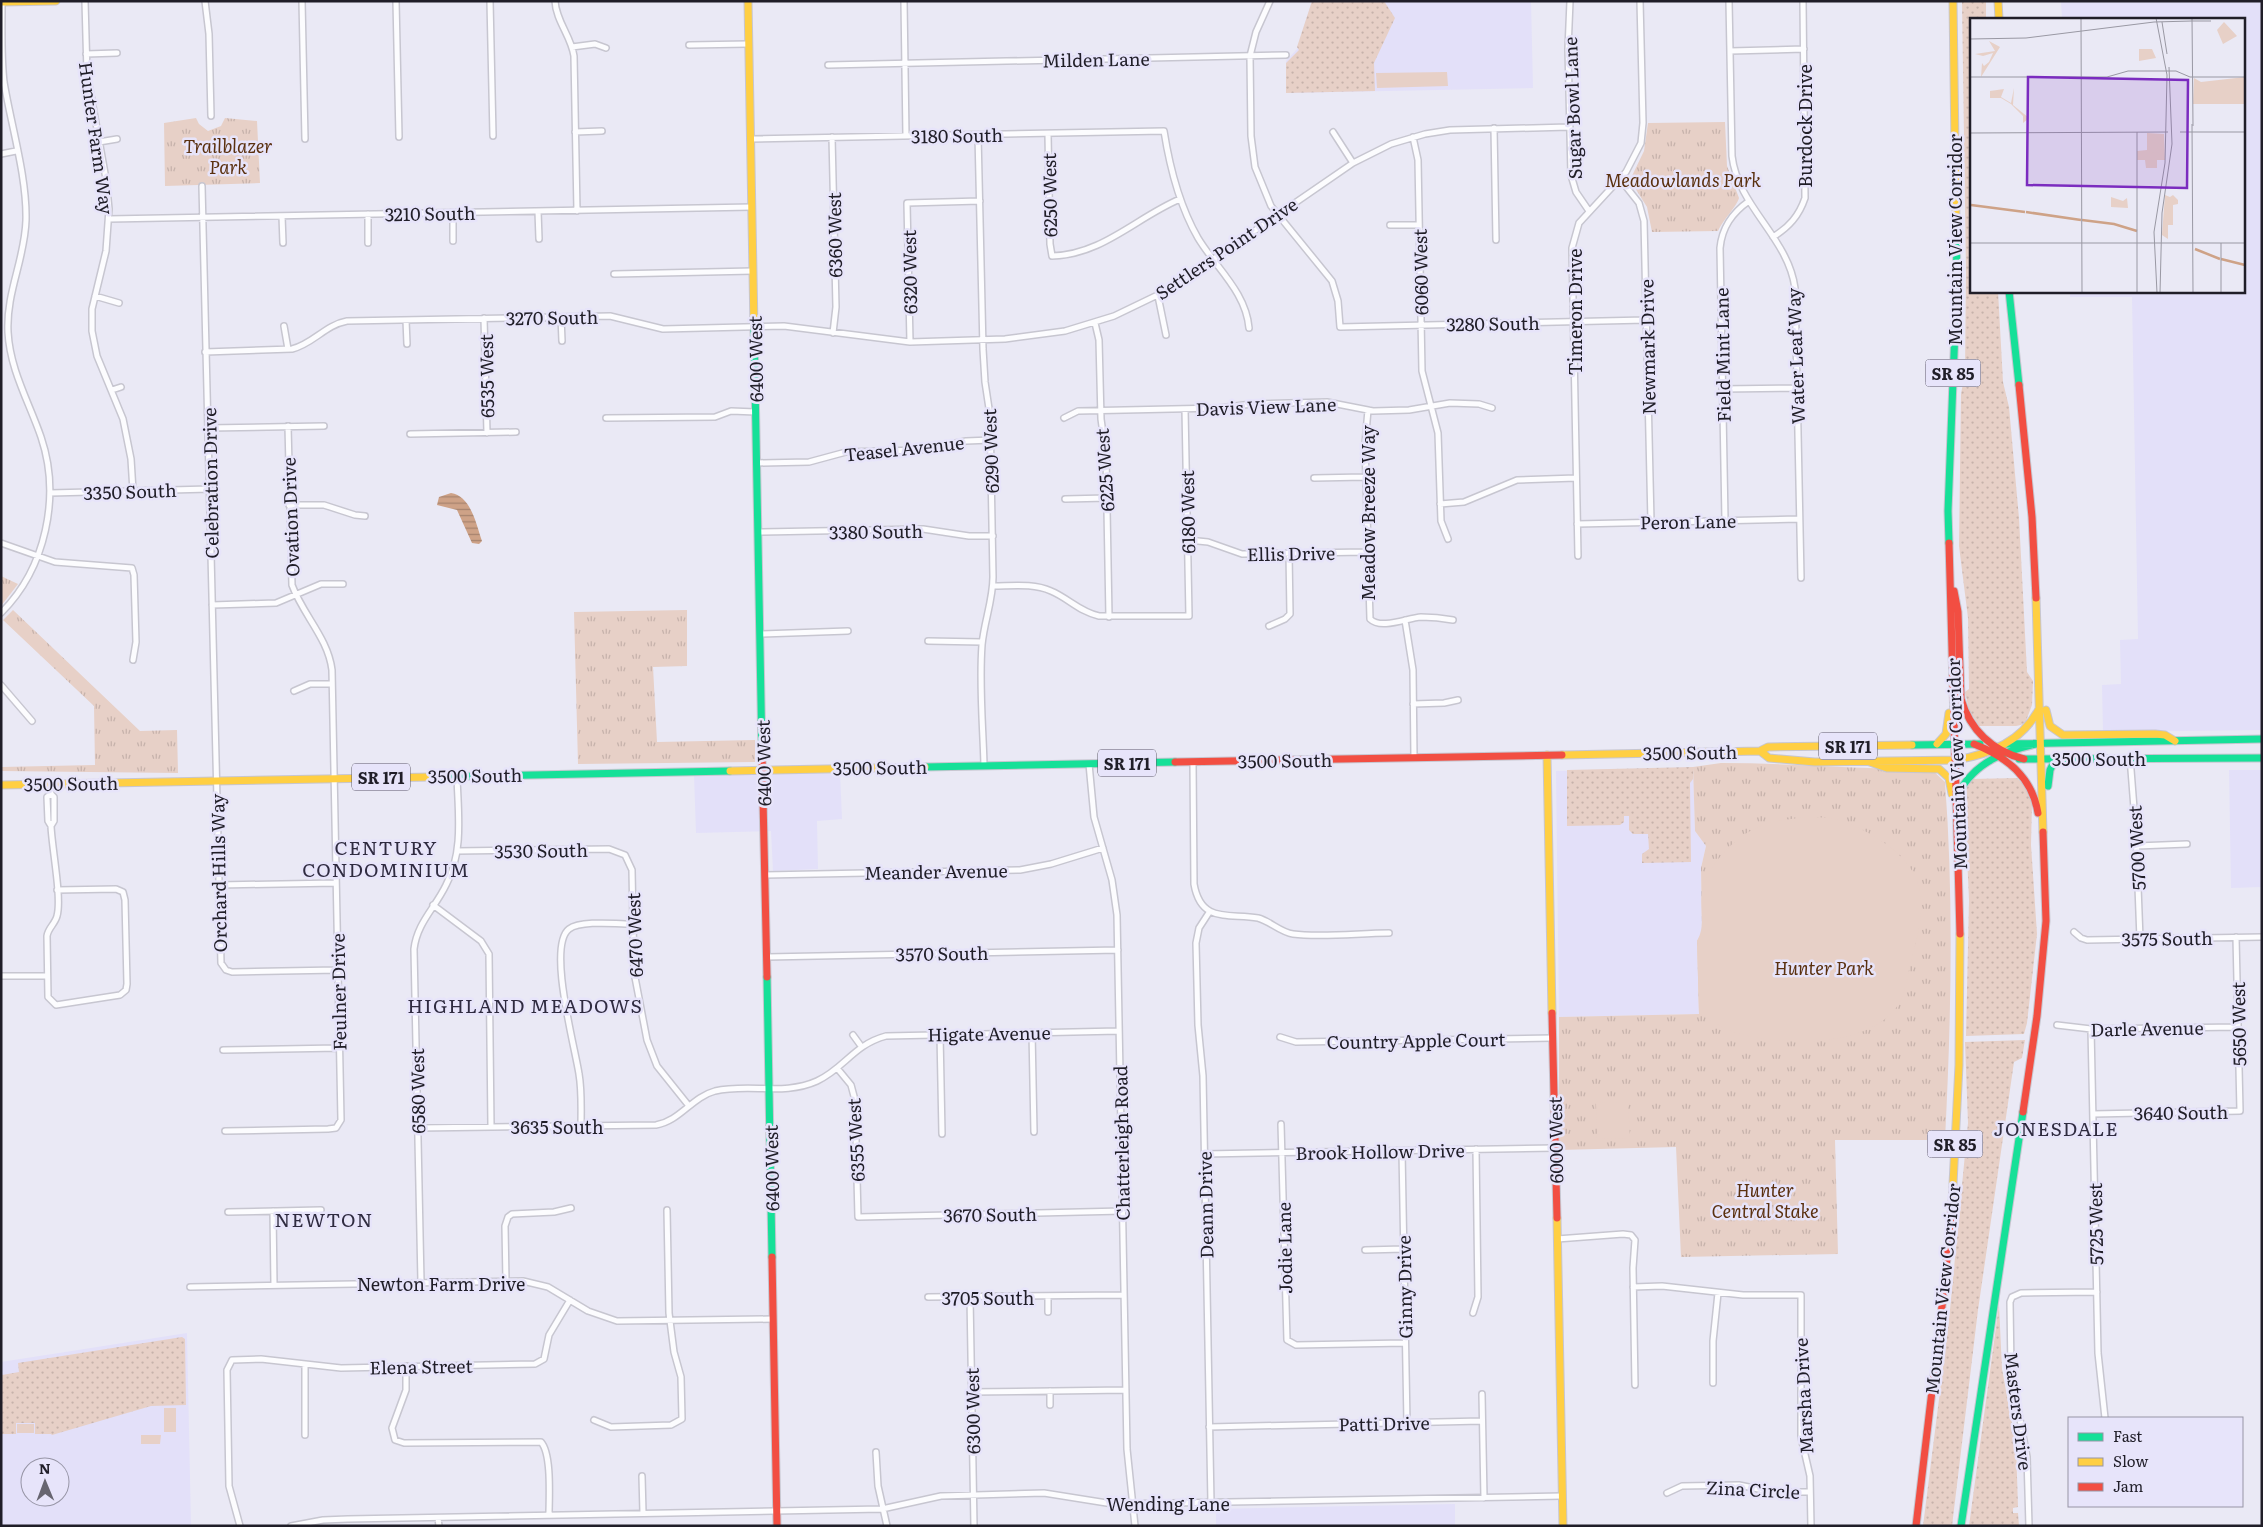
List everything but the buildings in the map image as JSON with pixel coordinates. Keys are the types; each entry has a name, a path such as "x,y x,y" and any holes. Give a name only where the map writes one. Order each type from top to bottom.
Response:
{"main road":[{"path":"2,2 56,1"},
{"name":"6400 West","path":"748,1 777,1526"},
{"name":"Mountain View Corridor","path":"1916,1526 1939,1339 1952,1188 1959,1065 1960,898 1948,548 1948,487 1957,277 1953,1"},
{"path":"1998,1 1999,18"},
{"path":"2009,292 2020,421 2030,493 2040,704 2046,921"},
{"path":"1937,744 1946,734 1949,720 1945,587 1948,548"},
{"path":"1950,582 1958,604 1962,705 1972,726 1994,748 2000,757 2024,777 2035,796 2040,875 2046,894"},
{"path":"2036,601 2043,628 2046,718 2052,729 2063,735 2160,734 2175,741"},
{"path":"1956,760 2007,744 2029,727 2040,704"},
{"name":"3500 South","path":"2007,744 2262,739"},
{"path":"1957,799 1968,777 1981,765 2041,743"},
{"name":"3500 South","path":"1,785 1760,751 1768,747 1974,744 1994,748"},
{"name":"3500 South","path":"1760,751 1769,758 1815,762 1956,760 2000,757 2024,759 2130,757 2175,759 2262,758"},
{"name":"6000 West","path":"1547,755 1563,1526"},
{"path":"1961,1526 2036,1024 2046,921 2051,891 2048,777 2056,758"},
{"path":"1870,762 1887,768 1935,768 1947,776 1952,789 1954,847 1960,898"}],"street":[{"name":"Hunter Farm Way","path":"84,1 86,54 107,189 109,219 104,262 91,317 92,338 97,356 112,390 128,440 133,491"},
{"path":"205,1 209,34 211,116"},
{"path":"302,1 305,139"},
{"path":"396,1 399,137"},
{"path":"490,1 493,136"},
{"path":"555,1 558,16 572,47 577,211"},
{"path":"904,1 906,136"},
{"path":"1270,1 1256,32 1250,56 1252,155 1260,184 1277,214"},
{"name":"Sugar Bowl Lane","path":"1570,1 1569,127 1573,185 1589,211"},
{"name":"Timeron Drive","path":"1578,556 1573,242 1580,223 1589,211 1620,179 1633,162 1642,137 1640,1"},
{"name":"Water Leaf Way","path":"1729,1 1734,167 1739,186 1788,260 1794,282 1800,578"},
{"name":"Burdock Drive","path":"1773,238 1786,229 1798,216 1805,198 1803,1"},
{"path":"1,613 21,588 38,556 47,521 50,493 46,453 16,375 8,334 10,294 22,250 26,220 3,72 2,2"},
{"path":"572,47 592,44 606,48"},
{"path":"690,45 748,44"},
{"path":"1730,51 1804,50"},
{"path":"86,54 117,53"},
{"name":"Milden Lane","path":"828,65 1286,55"},
{"name":"Settlers Point Drive","path":"754,327 794,327 910,342 982,340 1049,334 1095,323 1158,296 1353,163 1381,148 1414,137 1450,130 1569,127"},
{"path":"1494,128 1496,240"},
{"path":"575,132 602,131"},
{"name":"3180 South","path":"750,139 1164,132 1169,161 1180,199"},
{"path":"1333,132 1353,163"},
{"name":"6250 West","path":"1048,134 1050,244 1052,256 1065,256 1101,243 1128,230 1162,207 1180,199"},
{"name":"6290 West","path":"978,135 982,340 991,440 993,536 993,586 982,642 984,766"},
{"name":"6360 West","path":"832,137 836,307 833,333"},
{"name":"6060 West","path":"1414,137 1418,160 1422,377 1439,439 1441,525 1448,539"},
{"path":"99,142 117,139"},
{"path":"1,154 16,151"},
{"name":"Newmark Drive","path":"1620,179 1639,203 1644,221 1651,522"},
{"name":"Celebration Drive","path":"202,186 216,781"},
{"path":"1180,199 1199,238 1241,299 1247,312 1249,328"},
{"name":"6320 West","path":"910,342 907,203 980,201"},
{"name":"Field Mint Lane","path":"1725,520 1720,242 1729,220 1736,210 1749,201"},
{"name":"3210 South","path":"109,219 752,207"},
{"path":"538,211 539,239"},
{"path":"453,213 453,241"},
{"path":"368,214 368,243"},
{"name":"3280 South","path":"1277,214 1332,281 1338,301 1340,326 1646,320"},
{"path":"282,216 283,243"},
{"path":"1390,225 1419,225"},
{"path":"614,274 753,271"},
{"path":"95,296 119,303"},
{"path":"1158,296 1166,335"},
{"name":"3270 South","path":"288,349 305,345 332,326 347,321 616,316 650,327 663,329 754,327"},
{"path":"561,317 562,341"},
{"name":"6535 West","path":"484,318 487,433"},
{"path":"406,320 407,344"},
{"name":"6225 West","path":"1095,323 1099,340 1100,410 1106,448 1109,617"},
{"path":"205,352 288,349 284,326"},
{"path":"112,390 121,386"},
{"path":"1722,389 1797,388"},
{"name":"Davis View Lane","path":"1064,418 1075,412 1100,410 1219,408 1252,404 1327,402 1368,410 1403,410 1446,404 1474,403 1492,408"},
{"name":"6180 West","path":"1109,617 1189,616 1185,409"},
{"name":"Meadow Breeze Way","path":"1368,410 1365,437 1365,477 1370,619 1381,623 1406,620"},
{"path":"606,418 715,416 731,411 756,412"},
{"name":"Ovation Drive","path":"288,426 291,573 296,595 328,649 331,661 334,778"},
{"path":"208,428 324,426"},
{"path":"410,434 516,432"},
{"name":"Teasel Avenue","path":"757,463 809,462 846,452 920,450 966,441 991,440"},
{"path":"1314,478 1365,477"},
{"path":"1440,504 1464,502 1517,480 1576,478"},
{"name":"3350 South","path":"50,493 210,489"},
{"path":"1066,499 1107,498"},
{"path":"289,505 324,504 355,515 365,516"},
{"name":"Peron Lane","path":"1577,524 1799,519"},
{"name":"3380 South","path":"758,532 923,529 969,536 993,536"},
{"name":"Ellis Drive","path":"1188,540 1208,542 1242,554 1367,552"},
{"path":"1,543 60,563 132,568 134,575 136,642 133,660"},
{"path":"1268,626 1285,620 1290,614 1289,553"},
{"path":"212,606 270,604 321,584 343,584"},
{"path":"993,586 1042,588 1058,594 1088,614 1109,617"},
{"path":"1414,757 1412,660 1406,620 1437,617 1453,620"},
{"path":"761,634 848,631"},
{"path":"928,642 982,642"},
{"path":"294,691 310,684 332,684"},
{"path":"1,685 32,721"},
{"path":"1413,704 1444,703 1458,700"},
{"name":"5700 West","path":"2130,757 2137,846 2140,939"},
{"path":"1193,762 1194,884 1199,898 1210,911 1224,917 1262,920 1294,934 1389,933"},
{"name":"Chatterleigh Road","path":"1089,764 1092,806 1114,895 1118,950 1127,1449 1135,1504 1135,1526"},
{"name":"6580 West","path":"421,1282 414,950 422,922 446,885 457,851 457,776"},
{"name":"Feulner Drive","path":"225,1131 328,1130 338,1126 341,1120 334,778"},
{"name":"Orchard Hills Way","path":"216,781 220,960 226,970 338,970"},
{"path":"50,784 51,794 54,797 54,821 51,826 58,917 47,930 47,990 51,1002 56,1005 120,995 124,992 127,984 125,900 123,892 116,889 57,890"},
{"path":"2137,846 2187,844"},
{"name":"Meander Avenue","path":"766,875 1020,870 1051,864 1102,848"},
{"name":"3530 South","path":"457,851 609,849 623,853"},
{"name":"6470 West","path":"623,853 631,866 635,978 647,1040 654,1061 690,1106"},
{"path":"218,885 336,883"},
{"path":"433,905 481,941 489,954 492,1126"},
{"name":"Deann Drive","path":"1210,911 1199,928 1196,943 1204,1154 1211,1503"},
{"path":"582,1127 579,1074 562,981 561,948 564,935 579,925 633,924"},
{"name":"3575 South","path":"2074,932 2087,940 2262,937"},
{"name":"5650 West","path":"2236,937 2240,1111"},
{"name":"3570 South","path":"767,957 1118,950"},
{"path":"1,976 47,976"},
{"name":"Darle Avenue","path":"2057,1025 2091,1029 2238,1027"},
{"name":"5725 West","path":"2091,1029 2098,1361 2104,1417"},
{"name":"Higate Avenue","path":"769,1089 790,1088 810,1084 836,1068 861,1046 886,1036 1119,1031"},
{"path":"1032,1032 1034,1132"},
{"path":"940,1034 942,1134"},
{"path":"853,1035 861,1046"},
{"name":"Country Apple Court","path":"1280,1037 1296,1042 1553,1038"},
{"path":"223,1050 339,1048"},
{"name":"6355 West","path":"836,1068 850,1085 855,1100 858,1217"},
{"name":"3635 South","path":"418,1128 492,1126 582,1127 661,1124 673,1119 701,1097 714,1092 769,1089"},
{"name":"3640 South","path":"2093,1114 2240,1111"},
{"name":"Jodie Lane","path":"1281,1124 1285,1335 1288,1342 1294,1345 1405,1343"},
{"name":"Brook Hollow Drive","path":"1204,1154 1555,1148"},
{"path":"1473,1313 1478,1298 1476,1149"},
{"name":"Ginny Drive","path":"1402,1151 1407,1423"},
{"path":"506,1281 505,1226 508,1217 512,1214 554,1212 571,1208"},
{"path":"228,1212 321,1210"},
{"path":"594,1420 611,1427 671,1425 680,1422 683,1413 681,1377 674,1352 671,1321 667,1210"},
{"path":"273,1211 274,1285"},
{"name":"3670 South","path":"858,1217 1123,1211"},
{"path":"1557,1239 1602,1234 1634,1237 1636,1242 1633,1287 1635,1385"},
{"path":"1364,1250 1404,1249"},
{"name":"Newton Farm Drive","path":"190,1287 523,1281 542,1285 594,1314 617,1320 774,1319"},
{"path":"1633,1287 1662,1286 1718,1293 1713,1341 1713,1383"},
{"name":"Masters Drive","path":"2029,1526 2027,1457 2012,1371 2010,1306 2012,1297 2022,1293 2096,1292"},
{"name":"Marsha Drive","path":"1718,1293 1801,1295 1801,1442 1810,1476 1811,1526"},
{"name":"3705 South","path":"928,1297 1124,1295"},
{"name":"3705 South","path":"1048,1296 1048,1312"},
{"name":"6300 West","path":"970,1297 974,1526"},
{"name":"Elena Street","path":"240,1526 229,1486 227,1370 232,1360 261,1359 336,1368 540,1362 545,1357 549,1335 570,1300"},
{"path":"304,1365 305,1435"},
{"path":"406,1366 406,1390 392,1428 393,1438 398,1442 541,1442 545,1448 547,1460 549,1516"},
{"path":"971,1392 1126,1390"},
{"path":"1050,1391 1050,1405"},
{"path":"1482,1394 1484,1498"},
{"name":"Patti Drive","path":"1209,1426 1482,1421"},
{"path":"876,1452 878,1486 887,1526"},
{"path":"642,1476 643,1513"},
{"name":"Zina Circle","path":"1667,1493 1685,1486 1739,1485 1773,1492 1810,1492"},
{"name":"Wending Lane","path":"291,1526 323,1520 348,1519 882,1509 933,1497 1052,1493 1097,1503 1135,1504 1562,1496"},
{"path":"438,1518 439,1526"},
{"path":"348,1519 348,1526"}],"shaded area":[{"path":"1312,1 1531,1 1533,88 1286,93 1286,61 1297,49"},
{"path":"2061,1 2262,1 2262,730 2103,732 2102,685 2121,684 2120,640 2138,639 2132,297 2070,297 2070,292 2246,292 2246,18 2062,18"},
{"path":"451,493 463,499 472,512 482,541 479,544 472,543 457,510 437,505 439,497"},
{"path":"1693,767 1695,831 1706,846 1701,868 1702,932 1697,941 1699,1014 1559,1017 1556,771"},
{"path":"2229,770 2262,770 2262,887 2231,888"},
{"path":"840,772 842,819 817,821 818,869 773,871 771,831 696,833 694,775"},
{"path":"187,1333 191,1526 1,1526 1,1362"},
{"path":"1455,1504 1455,1526 1216,1526 1216,1509"}],"green space":[{"path":"1312,1 1384,1 1395,18 1374,63 1375,91 1286,93 1286,63 1299,50 1297,47"},
{"path":"1962,1 1986,1 1986,18 1970,18 1970,292 1998,292 2003,382 2009,407 2019,518 2027,672 2033,681 2032,705 2026,721 2016,726 1979,726 1969,710 1965,692 1969,689 1968,618 1959,546 1961,394 1965,372 1966,272"},
{"path":"1447,72 1448,86 1377,88 1376,73"},
{"name":"Trailblazer Park","path":"196,118 199,124 208,131 221,126 225,118 257,121 260,183 165,186 164,123"},
{"name":"Meadowlands Park","path":"1725,122 1727,166 1739,198 1736,205 1718,231 1652,232 1647,207 1630,180 1644,151 1648,123"},
{"path":"1,576 18,584 1,606"},
{"path":"13,610 140,731 177,730 178,773 1,771 1,767 95,765 94,706 3,620"},
{"path":"687,610 687,666 653,667 657,742 755,740 755,762 578,764 574,612"},
{"name":"Hunter Park","path":"1721,763 1931,769 1945,782 1950,871 1951,961 1945,1140 1835,1140 1838,1254 1681,1257 1676,1147 1559,1150 1559,1017 1699,1014 1697,941 1702,932 1701,868 1706,846 1695,831 1693,767"},
{"path":"1693,767 1693,779 1690,783 1691,862 1642,863 1642,854 1649,849 1648,834 1633,834 1629,830 1629,816 1624,816 1624,822 1620,825 1567,826 1567,770"},
{"path":"2017,778 2026,787 2032,803 2031,845 2037,934 2027,1023 2024,1034 1966,1036 1969,900 1966,833 1962,807 1964,790 1971,779"},
{"path":"1807,817 1830,818 1866,831 1900,856 1915,876 1921,896 1921,917 1903,994 1898,1005 1885,1019 1867,1030 1846,1037 1800,1041 1777,1040 1736,1033 1699,1014 1697,941 1702,922 1701,901 1703,888 1717,860 1732,844 1749,831 1782,820"},
{"path":"2025,1040 2022,1058 2014,1062 1978,1310 1952,1526 1923,1526 1949,1320 1968,1123 1965,1042"},
{"path":"1628,1102 1630,1138 1597,1139 1596,1103"},
{"path":"1685,1235 1697,1235 1697,1253 1686,1253"},
{"path":"1999,1305 2002,1369 2016,1445 2018,1507 2013,1508 2013,1513 2018,1513 2019,1526 1969,1526"},
{"path":"182,1337 185,1339 186,1405 151,1406 52,1435 35,1434 35,1423 16,1423 16,1434 2,1434 2,1375 19,1372 18,1363"},
{"path":"164,1408 176,1408 176,1432 164,1432"},
{"path":"17,1424 34,1424 34,1433 17,1433"},
{"path":"141,1435 161,1435 160,1444 141,1444"}],"traffic: fast":[{"path":"1949,543 1948,511 1957,277 1956,222"},
{"path":"2009,292 2019,385"},
{"path":"754,328 762,754"},
{"path":"2006,744 2262,739"},
{"path":"1958,794 1973,773 1983,765 2016,749 2041,743"},
{"path":"1912,745 1980,744"},
{"path":"2048,786 2050,770 2056,758"},
{"path":"2019,759 2262,758"},
{"path":"925,767 1175,762"},
{"path":"432,777 730,771"},
{"path":"767,977 772,1257"},
{"path":"1961,1526 2023,1112"}],"traffic: slow":[{"path":"1,2 56,1"},
{"path":"748,1 754,328"},
{"path":"1953,1 1956,222"},
{"path":"1998,1 1999,18"},
{"path":"2036,598 2043,832"},
{"path":"1956,760 1993,750 2014,738 2024,730 2039,709"},
{"path":"2046,710 2050,726 2063,735 2155,734 2165,735 2175,741"},
{"path":"1937,744 1946,734 1949,713"},
{"path":"1562,755 1760,751 1768,747 1912,745"},
{"path":"1760,751 1769,758 1815,762 1960,760"},
{"path":"1547,755 1552,1013"},
{"path":"1870,762 1887,768 1939,769 1949,778 1952,794"},
{"path":"730,771 925,767"},
{"path":"1,785 432,777"},
{"path":"1952,1204 1959,1065 1960,934"},
{"path":"1557,1218 1563,1526"}],"traffic: jam":[{"path":"2019,385 2032,517 2036,598"},
{"path":"1949,543 1960,934"},
{"path":"1954,591 1958,612 1961,699 1965,710 1976,729 1992,745 2024,759"},
{"path":"1974,744 1997,755 2016,770 2030,789 2038,813"},
{"path":"762,754 767,977"},
{"path":"1175,762 1562,755"},
{"path":"2023,1112 2037,1016 2046,921 2043,832"},
{"path":"1552,1013 1557,1218"},
{"path":"1916,1526 1952,1204"},
{"path":"772,1257 777,1526"}],"district":[{"name":"CENTURY CONDOMINIUM","path":"386,858"},
{"name":"HIGHLAND MEADOWS","path":"525,1005"},
{"name":"JONESDALE","path":"2056,1128"},
{"name":"NEWTON","path":"324,1219"}],"park label":[{"name":"Hunter Central Stake","path":"1765,1199"}]}
